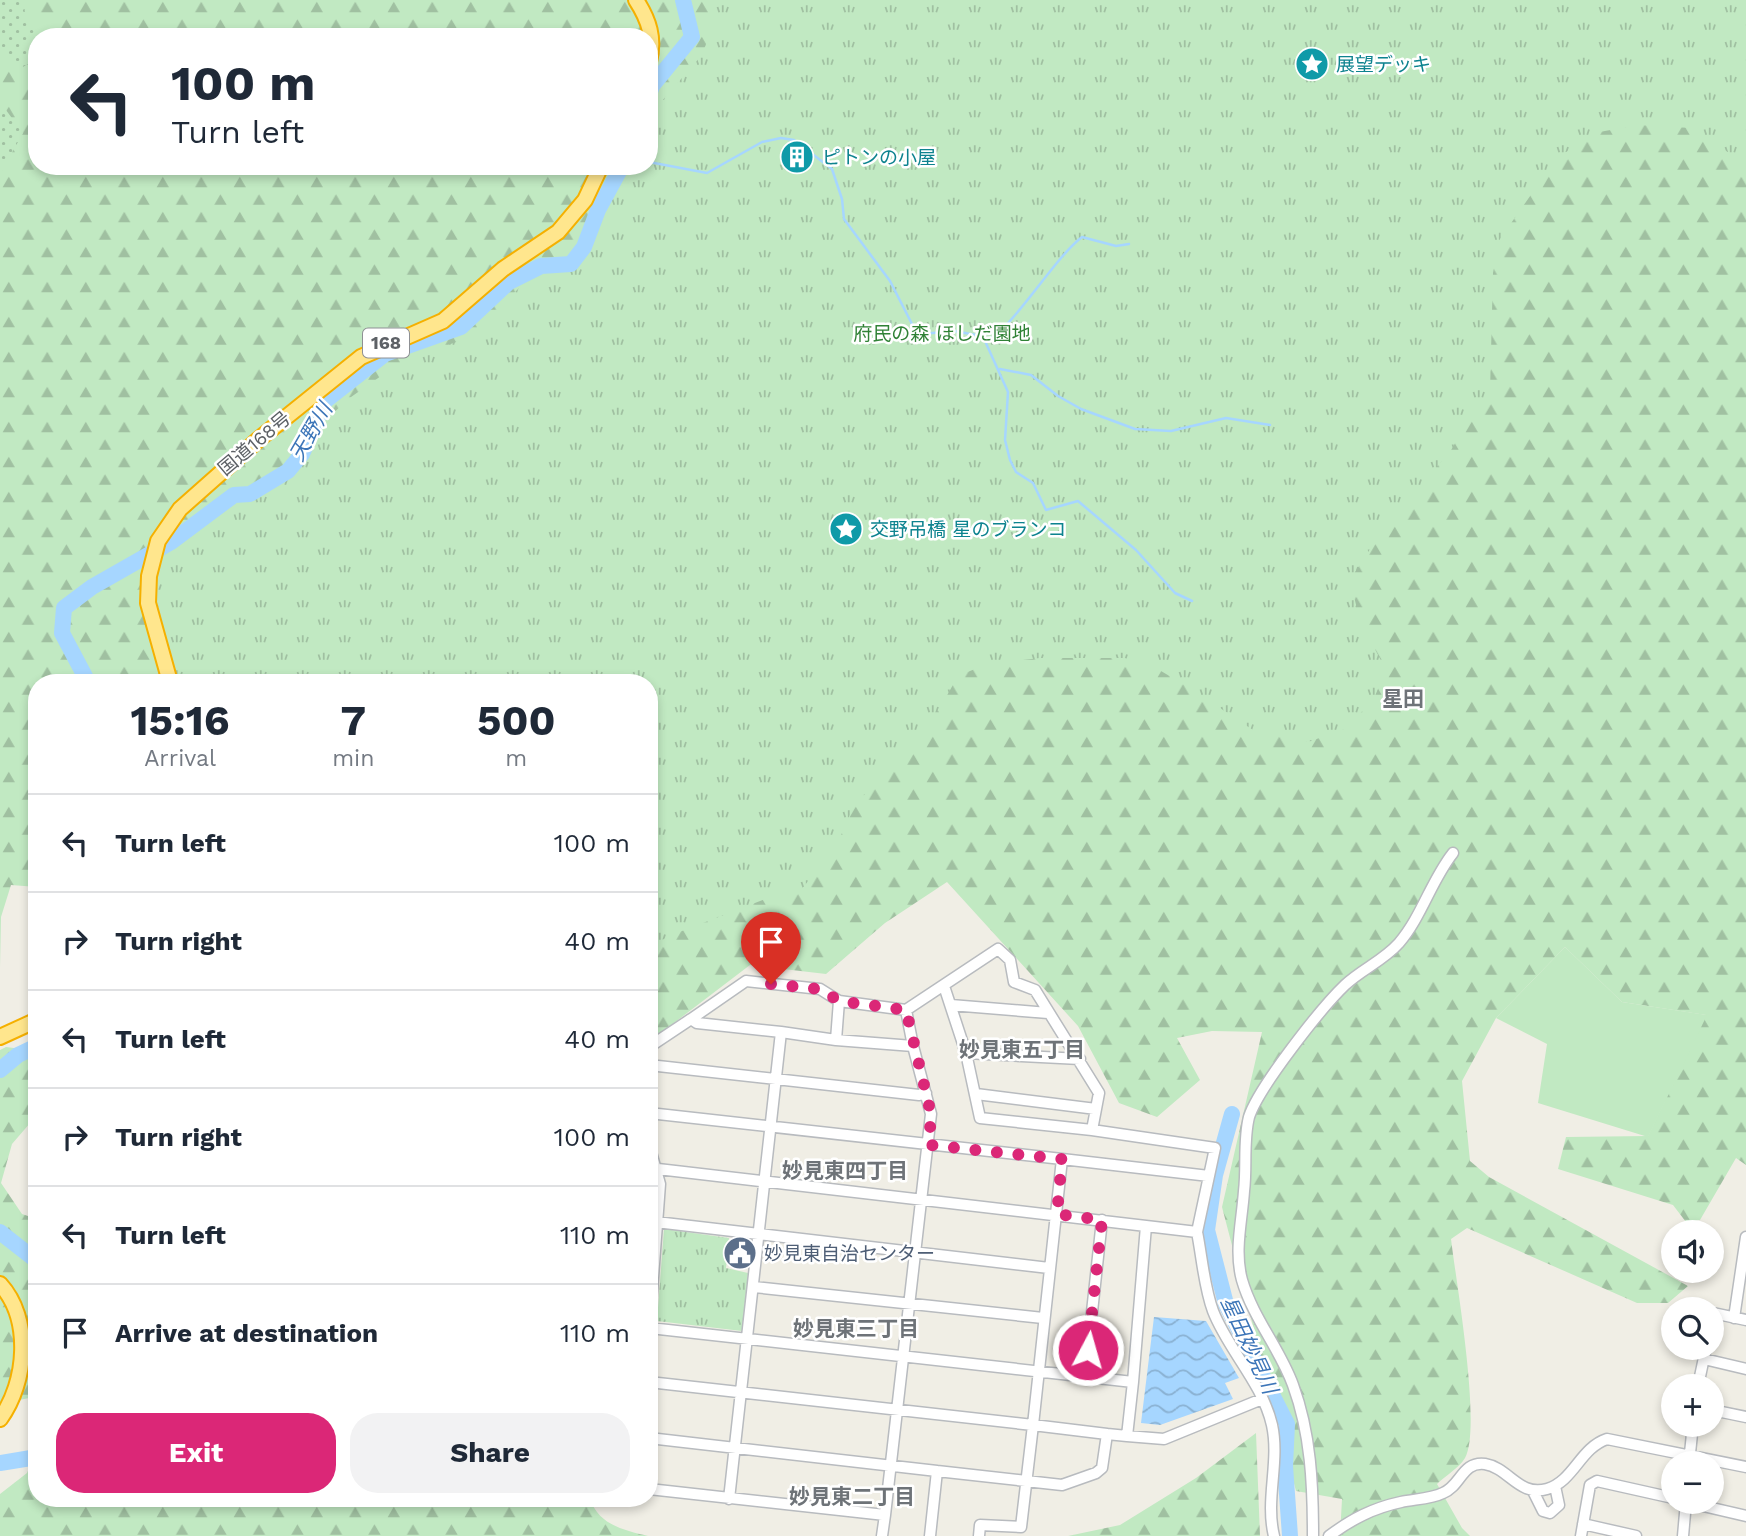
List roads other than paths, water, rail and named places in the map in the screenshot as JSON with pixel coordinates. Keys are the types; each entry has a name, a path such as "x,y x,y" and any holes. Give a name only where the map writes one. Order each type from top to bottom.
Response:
{"highway":[{"path":"636,0 650,28"},
{"name":"国道168号","path":"167,674 148,603 149,576 158,541 197,491 361,357 387,342 443,321 503,269 558,232 585,200 597,175"},
{"path":"0,1037 28,1024"},
{"path":"0,1284 20,1314 22,1328 15,1392 0,1419"}],"street":[{"path":"1313,1536 1313,1469 1293,1385 1255,1312 1240,1264 1239,1237 1250,1117 1257,1098 1324,1006 1399,943 1426,900 1438,872 1453,853"},
{"path":"658,1041 746,981 820,989 839,1001 906,1010 998,949 1010,960 1014,982 1035,990 1099,1093 1092,1130"},
{"path":"944,986 966,1053 980,1118 1092,1130 1215,1148 1197,1232 1213,1310 1262,1399 1273,1435 1269,1513 1275,1536"},
{"path":"836,1040 839,1001"},
{"path":"951,1005 1048,1013"},
{"path":"882,1536 931,1114 906,1010"},
{"path":"691,1019 697,1023 836,1040 913,1045"},
{"path":"729,1499 781,1032"},
{"path":"966,1053 1080,1059"},
{"path":"658,1066 919,1095 926,1093"},
{"path":"976,1094 1096,1109"},
{"path":"658,1114 1209,1176"},
{"path":"979,1536 980,1525 1021,1527 1062,1159"},
{"path":"658,1169 1197,1232"},
{"path":"1085,1376 1102,1220"},
{"path":"658,1222 1049,1268"},
{"path":"1127,1436 1146,1226"},
{"path":"1734,1318 1746,1237"},
{"path":"754,1287 1043,1318"},
{"path":"1724,1315 1746,1321"},
{"path":"658,1330 747,1336 1133,1382"},
{"path":"1708,1360 1746,1369"},
{"path":"658,1383 1164,1439 1262,1399"},
{"path":"1724,1413 1746,1418"},
{"path":"658,1439 1062,1485 1097,1474 1102,1468 1107,1434"},
{"path":"1329,1536 1365,1512 1445,1493 1465,1470 1474,1465 1495,1467 1519,1486 1533,1491 1555,1486 1586,1451 1607,1439 1661,1452"},
{"path":"1724,1464 1746,1467"},
{"path":"930,1536 937,1471"},
{"path":"1581,1536 1590,1485 1597,1481 1661,1495"},
{"path":"1533,1491 1537,1503 1550,1513 1559,1505 1555,1486"},
{"path":"658,1490 885,1515"},
{"path":"1724,1511 1746,1516"},
{"path":"1683,1536 1685,1514"},
{"path":"1583,1524 1636,1536"}],"water":[{"path":"1154,1317 1206,1321 1239,1378 1225,1383 1233,1399 1160,1425 1141,1423"}],"waterway":[{"name":"天野川","path":"658,79 692,37 683,0"},
{"path":"658,164 707,173 762,142 781,138 794,140 832,169 842,199 844,219 890,281 914,328 922,334 954,331 976,335 985,341 1008,392 1005,440 1010,460 1016,472 1033,483 1046,510 1078,501 1136,550 1175,593 1192,601"},
{"name":"天野川","path":"84,674 62,633 64,608 92,587 171,542 234,495 250,494 288,471 302,454 325,401 385,354 461,327 509,282 541,266 571,264 584,247 598,210 617,175"},
{"path":"985,341 1007,324 1058,261 1082,237 1116,246 1129,244"},
{"path":"1000,369 1031,375 1058,396 1081,409 1135,429 1171,431 1226,418 1270,425"},
{"name":"天野川","path":"0,1070 28,1050"},
{"name":"星田妙見川","path":"1232,1114 1215,1175 1207,1230 1226,1304 1287,1424 1285,1466 1290,1536"},
{"name":"天野川","path":"0,1232 28,1254"},
{"name":"天野川","path":"0,1463 28,1458"}],"place":[{"name":"展望デッキ","path":"1312,64"},
{"name":"ピトンの小屋","path":"797,157"},
{"name":"交野吊橋 星のブランコ","path":"846,529"},
{"name":"妙見東自治センター","path":"740,1253"}],"district":[{"name":"星田","path":"1403,699"},
{"name":"妙見東五丁目","path":"1022,1050"},
{"name":"妙見東四丁目","path":"845,1171"},
{"name":"妙見東三丁目","path":"856,1329"},
{"name":"妙見東二丁目","path":"852,1497"}],"park label":[{"name":"府民の森 ほしだ園地","path":"942,333"}]}
